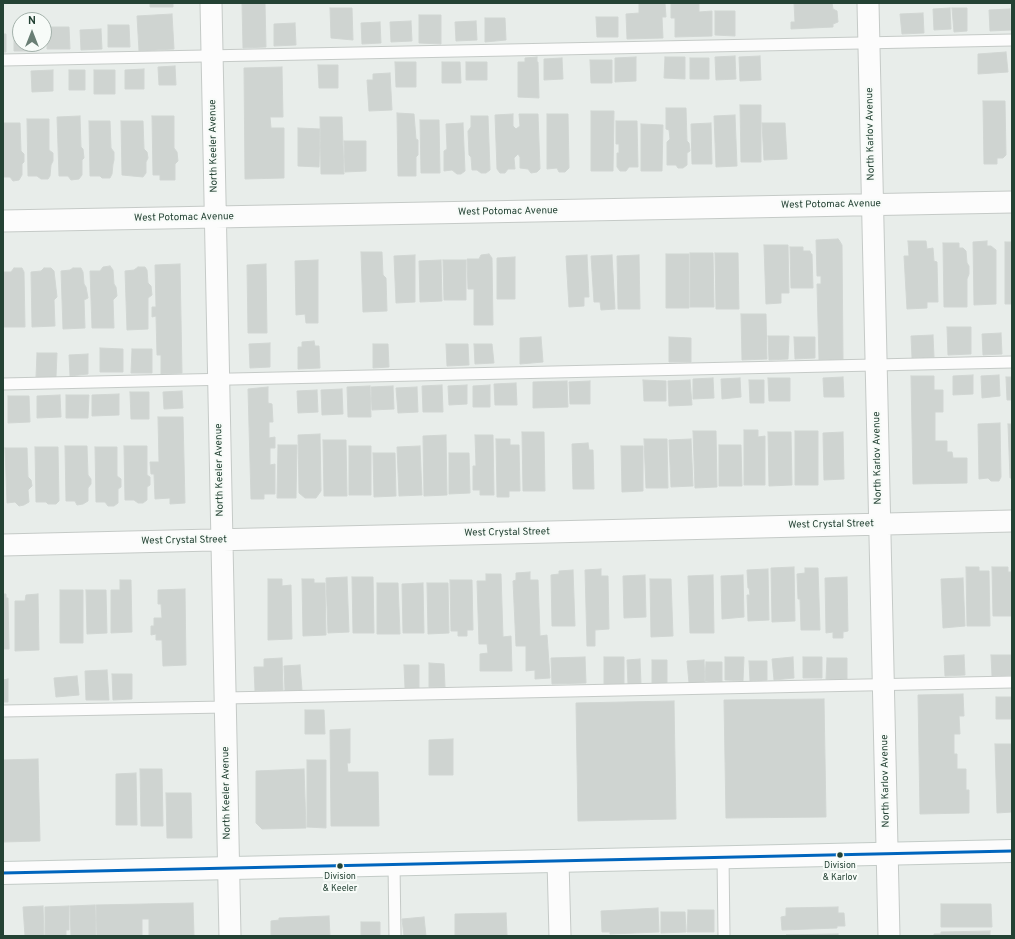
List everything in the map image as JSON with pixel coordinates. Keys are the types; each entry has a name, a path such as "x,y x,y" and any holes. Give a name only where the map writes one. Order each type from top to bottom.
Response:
{"main road":[{"path":"3,873 1012,851"}],"street":[{"name":"North Keeler Avenue","path":"211,3 230,936"},
{"name":"North Karlov Avenue","path":"868,3 889,936"},
{"name":"West Potomac Avenue","path":"3,221 1012,202"},
{"name":"West Crystal Street","path":"3,545 1012,521"},
{"path":"558,861 560,936"}],"lane":[{"path":"3,60 1012,40"},
{"path":"3,384 1012,362"},
{"path":"3,711 225,703 1012,682"},
{"path":"723,857 724,936"},
{"path":"394,864 395,936"}],"building":[{"path":"150,3 173,3 173,7 150,7"},
{"path":"242,3 265,3 266,47 243,48"},
{"path":"639,3 665,3 666,17 662,17 663,38 627,39 626,14 639,13"},
{"path":"671,3 699,3 699,12 712,11 712,36 675,37 675,18 671,18"},
{"path":"794,3 832,3 833,9 837,11 838,22 833,24 833,27 791,29 791,22 795,22"},
{"path":"330,8 352,8 353,40 331,38"},
{"path":"950,8 951,29 934,30 933,9"},
{"path":"952,8 967,8 967,31 954,32"},
{"path":"1010,9 1011,30 990,31 989,10"},
{"path":"715,11 735,11 735,36 715,35"},
{"path":"923,13 924,33 902,34 900,14"},
{"path":"172,14 174,49 139,51 137,16"},
{"path":"419,15 441,15 441,44 419,43"},
{"path":"596,17 618,17 618,37 597,37"},
{"path":"485,18 505,18 506,40 485,42"},
{"path":"411,21 412,41 391,42 390,22"},
{"path":"476,21 477,40 456,41 455,22"},
{"path":"380,22 381,43 362,44 361,23"},
{"path":"295,23 296,45 274,46 274,24"},
{"path":"108,25 129,25 130,47 108,47"},
{"path":"52,27 69,27 70,49 52,49"},
{"path":"101,29 102,49 81,50 80,30"},
{"path":"3,34 6,34 6,52 3,52"},
{"path":"1006,52 1008,72 978,74 978,54"},
{"path":"735,56 736,79 716,80 715,57"},
{"path":"760,56 761,80 740,81 739,57"},
{"path":"537,57 539,98 518,97 518,62 525,62 525,58"},
{"path":"636,57 636,81 615,82 615,58"},
{"path":"665,57 685,57 685,79 664,78"},
{"path":"562,58 563,79 544,80 544,59"},
{"path":"690,58 709,58 709,79 690,79"},
{"path":"590,60 612,60 612,83 591,83"},
{"path":"395,62 416,62 416,87 396,87"},
{"path":"442,62 460,62 461,83 442,83"},
{"path":"466,62 487,62 487,80 466,80"},
{"path":"318,65 338,65 338,88 319,88"},
{"path":"175,66 176,85 159,85 158,67"},
{"path":"282,67 283,117 270,117 271,128 284,128 284,178 245,179 244,68"},
{"path":"144,69 144,89 125,89 125,70"},
{"path":"53,70 53,91 32,92 31,71"},
{"path":"69,70 85,70 85,90 69,90"},
{"path":"94,70 115,70 115,94 94,94"},
{"path":"390,73 392,110 369,111 367,80 373,80 373,74"},
{"path":"983,101 1005,101 1006,155 1003,158 997,158 997,164 984,164"},
{"path":"740,105 761,105 761,162 741,162"},
{"path":"666,108 686,108 687,141 689,143 690,151 687,153 687,165 683,168 678,168 676,165 667,165 667,142 670,139 669,130 666,129"},
{"path":"591,111 614,111 613,171 591,171"},
{"path":"397,113 414,114 416,139 418,140 416,176 398,176"},
{"path":"513,114 513,126 516,129 520,126 519,114 538,114 540,169 537,172 531,173 528,169 520,168 520,157 518,154 514,158 515,169 508,169 505,173 500,173 497,169 495,115"},
{"path":"547,114 568,114 569,168 565,172 559,172 557,168 547,169"},
{"path":"735,115 737,166 716,167 714,116"},
{"path":"80,116 81,147 83,149 84,158 82,160 82,175 79,179 71,180 68,176 59,176 57,117"},
{"path":"152,116 174,116 174,148 177,152 178,161 175,164 175,180 160,180 160,175 153,175"},
{"path":"471,116 488,116 490,170 486,173 472,170 471,157 469,155 468,131 471,127"},
{"path":"320,117 342,117 344,174 321,174"},
{"path":"27,119 49,119 49,150 53,153 53,161 48,179 41,179 37,176 28,176"},
{"path":"420,120 439,120 440,173 421,173"},
{"path":"89,121 110,121 111,148 114,152 114,160 110,178 90,176"},
{"path":"121,121 143,121 144,149 147,152 148,158 146,162 146,173 143,177 122,175"},
{"path":"616,121 637,121 638,167 629,167 626,171 620,171 617,167 617,153 619,153 619,144 616,144"},
{"path":"3,123 20,123 21,151 24,154 24,162 22,164 22,175 19,180 13,181 10,177 3,177"},
{"path":"463,123 465,171 461,174 457,174 452,170 444,171 444,151 447,149 446,124"},
{"path":"711,123 712,164 692,164 691,124"},
{"path":"762,123 785,123 787,159 764,160"},
{"path":"641,124 663,125 662,171 641,171"},
{"path":"298,128 320,129 319,167 298,166"},
{"path":"344,141 366,141 366,171 345,172"},
{"path":"838,239 842,245 843,359 819,360 817,284 821,284 821,276 817,276 816,240"},
{"path":"908,241 926,241 927,249 933,248 934,261 937,262 938,302 927,302 927,308 907,309 904,256 909,256"},
{"path":"987,241 987,246 991,246 996,250 996,304 974,305 973,242"},
{"path":"1005,242 1012,242 1012,304 1005,304"},
{"path":"943,243 959,243 959,248 963,248 966,251 967,263 969,266 969,274 967,279 967,307 944,307"},
{"path":"764,245 788,245 789,293 781,293 781,303 766,304"},
{"path":"790,247 803,247 803,251 810,251 812,254 813,288 791,288"},
{"path":"361,252 382,252 383,275 386,278 387,311 363,312"},
{"path":"690,253 713,253 714,307 690,307"},
{"path":"715,253 738,253 739,309 716,309"},
{"path":"489,254 492,258 493,325 474,325 474,289 468,289 467,259 479,259 481,255"},
{"path":"666,254 689,254 689,308 666,308"},
{"path":"415,255 415,302 396,303 394,256"},
{"path":"587,255 589,297 584,297 584,306 569,307 566,256"},
{"path":"612,255 615,309 601,310 600,302 594,302 591,256"},
{"path":"639,255 640,309 618,309 617,256"},
{"path":"515,257 515,299 497,299 497,258"},
{"path":"318,260 318,323 306,323 305,314 296,315 295,261"},
{"path":"441,260 442,301 420,302 419,261"},
{"path":"443,260 466,260 466,300 444,300"},
{"path":"180,264 182,373 161,374 161,355 157,355 156,316 152,317 152,307 156,307 155,265"},
{"path":"266,264 267,333 248,333 247,265"},
{"path":"110,266 113,270 117,296 113,300 114,328 92,328 90,271 100,271 103,267"},
{"path":"138,267 145,267 147,270 148,283 151,286 152,295 148,298 148,329 127,330 125,271 134,270"},
{"path":"14,268 22,268 24,272 25,327 3,327 3,272 11,272"},
{"path":"44,268 51,268 54,271 57,297 54,300 55,326 32,327 31,272 41,271"},
{"path":"73,268 81,268 86,287 88,298 84,300 85,328 63,329 61,271 70,270"},
{"path":"741,314 766,314 767,359 742,360"},
{"path":"947,327 971,327 971,354 948,355"},
{"path":"1001,333 1002,354 983,355 982,334"},
{"path":"933,335 934,357 912,358 911,336"},
{"path":"768,336 789,336 788,359 769,360"},
{"path":"541,337 543,362 520,364 520,338"},
{"path":"669,337 691,338 691,362 669,362"},
{"path":"794,337 815,337 815,358 795,359"},
{"path":"314,341 315,346 319,346 320,368 298,369 298,347 302,347 302,342"},
{"path":"270,343 270,367 250,368 249,344"},
{"path":"373,344 388,344 389,367 373,368"},
{"path":"446,344 468,344 469,365 447,366"},
{"path":"474,344 492,344 494,363 475,364"},
{"path":"100,348 123,349 123,372 100,372"},
{"path":"132,349 152,349 152,373 131,373"},
{"path":"37,353 57,353 56,377 36,377"},
{"path":"88,354 88,374 70,376 69,355"},
{"path":"973,375 973,394 953,395 953,376"},
{"path":"999,375 1000,396 982,398 981,376"},
{"path":"911,376 934,376 934,390 943,390 943,412 935,412 935,441 947,441 947,452 952,452 953,458 967,458 967,483 913,484"},
{"path":"843,377 844,397 824,397 823,378"},
{"path":"1006,377 1012,377 1012,400 1007,400"},
{"path":"713,378 714,398 693,399 693,379"},
{"path":"740,378 741,397 722,399 721,379"},
{"path":"768,378 790,378 790,401 769,401"},
{"path":"643,380 666,381 666,401 644,401"},
{"path":"690,380 692,405 669,406 668,381"},
{"path":"749,380 764,380 764,403 750,403"},
{"path":"567,381 568,407 533,408 533,382"},
{"path":"590,381 590,404 570,404 569,382"},
{"path":"516,383 517,405 495,405 494,384"},
{"path":"442,385 443,412 423,412 422,386"},
{"path":"467,385 467,404 449,405 448,386"},
{"path":"490,385 490,407 473,407 473,386"},
{"path":"370,386 371,417 348,417 347,387"},
{"path":"393,386 394,409 372,410 371,387"},
{"path":"268,387 268,403 272,404 273,422 269,422 269,438 275,437 275,448 270,448 270,465 275,464 275,494 264,494 264,499 251,499 248,389"},
{"path":"417,387 418,412 398,413 396,388"},
{"path":"342,389 343,414 322,415 321,390"},
{"path":"317,390 318,412 298,413 297,391"},
{"path":"182,391 183,408 164,409 163,392"},
{"path":"130,392 149,392 149,419 131,419"},
{"path":"119,394 119,415 92,416 92,395"},
{"path":"60,395 61,417 37,418 37,396"},
{"path":"66,395 89,395 88,418 66,418"},
{"path":"8,396 29,396 30,422 8,423"},
{"path":"158,417 183,417 185,503 170,504 170,498 155,499 154,474 151,474 150,462 159,462"},
{"path":"1000,423 1001,477 999,481 991,481 988,478 979,479 978,424"},
{"path":"1008,424 1012,424 1012,478 1010,478"},
{"path":"744,430 758,430 758,437 765,436 765,485 744,485"},
{"path":"693,431 716,431 717,487 695,488"},
{"path":"795,431 818,431 818,485 795,485"},
{"path":"522,432 544,432 545,491 523,491"},
{"path":"768,432 791,432 792,485 769,486"},
{"path":"843,432 844,479 824,480 823,433"},
{"path":"320,434 321,491 316,498 305,498 299,493 298,435"},
{"path":"446,435 447,495 424,496 423,436"},
{"path":"475,435 493,435 494,495 480,495 480,490 473,490 473,466 476,466"},
{"path":"496,439 510,439 510,445 519,445 520,491 509,491 509,497 497,497"},
{"path":"644,439 667,439 668,488 646,488"},
{"path":"691,439 693,486 671,487 669,440"},
{"path":"323,440 346,440 347,496 324,496"},
{"path":"588,443 589,450 593,450 594,489 573,489 572,444"},
{"path":"278,445 297,445 296,498 277,498"},
{"path":"719,445 741,445 742,486 719,486"},
{"path":"65,446 87,446 88,475 91,479 91,484 88,488 88,501 83,504 77,505 75,501 66,501"},
{"path":"124,446 147,446 147,475 150,477 150,485 147,487 147,500 143,503 138,503 134,500 125,500"},
{"path":"349,446 371,446 371,495 349,495"},
{"path":"420,446 422,495 399,496 397,447"},
{"path":"621,446 643,446 643,491 622,492"},
{"path":"35,447 58,447 59,501 56,504 36,502"},
{"path":"95,447 117,447 117,476 121,479 121,487 118,489 118,503 114,506 108,506 105,502 96,502"},
{"path":"5,448 27,448 28,477 31,480 32,486 28,490 29,502 24,505 19,506 15,502 7,503"},
{"path":"373,453 395,453 396,496 374,497"},
{"path":"449,453 469,453 470,493 449,494"},
{"path":"794,567 795,621 772,622 771,568"},
{"path":"966,567 979,567 979,571 989,571 990,626 967,626"},
{"path":"992,567 1008,567 1008,572 1012,572 1012,616 993,616"},
{"path":"805,568 818,568 820,630 801,630 800,599 798,599 797,574 805,573"},
{"path":"601,569 601,576 608,576 609,629 595,630 595,646 587,646 585,570"},
{"path":"768,569 769,620 748,621 747,595 750,595 747,570"},
{"path":"573,570 575,626 552,626 551,575 559,574 559,571"},
{"path":"530,572 530,580 538,580 540,636 547,635 550,678 535,679 535,670 526,671 526,646 516,646 513,581 516,580 516,573"},
{"path":"486,574 501,574 503,637 511,636 512,671 480,671 480,654 488,653 487,644 479,644 477,581 486,581"},
{"path":"645,575 646,617 624,618 623,576"},
{"path":"713,575 714,633 690,633 688,576"},
{"path":"743,575 744,617 722,619 721,576"},
{"path":"347,577 349,632 328,633 326,578"},
{"path":"352,577 373,577 374,633 353,633"},
{"path":"847,577 848,631 843,632 843,638 833,638 833,632 826,633 825,578"},
{"path":"963,578 965,626 943,628 941,579"},
{"path":"268,579 282,579 282,586 291,585 292,639 268,640"},
{"path":"302,579 314,579 314,583 325,583 326,635 303,636"},
{"path":"650,579 671,579 673,636 651,637"},
{"path":"120,580 131,580 132,632 111,633 111,590 120,590"},
{"path":"450,580 472,580 473,630 467,630 467,636 458,636 458,631 451,631"},
{"path":"377,583 398,583 400,634 377,634"},
{"path":"423,583 424,633 403,633 402,584"},
{"path":"427,583 448,583 449,633 428,634"},
{"path":"185,589 186,665 163,666 162,640 156,640 156,634 151,635 151,626 154,626 154,618 162,618 161,604 158,604 158,590"},
{"path":"60,590 83,590 83,643 60,643"},
{"path":"86,590 106,590 107,633 87,634"},
{"path":"3,594 6,594 6,598 8,598 9,649 3,649"},
{"path":"38,594 39,650 15,651 15,601 25,601 26,595"},
{"path":"964,655 965,675 945,676 944,656"},
{"path":"991,655 1011,655 1012,675 992,676"},
{"path":"585,657 586,683 552,684 551,658"},
{"path":"604,657 624,657 624,684 604,684"},
{"path":"725,657 744,657 743,681 725,680"},
{"path":"793,657 794,678 774,680 772,659"},
{"path":"803,657 822,657 822,678 803,678"},
{"path":"282,658 283,690 255,691 254,667 264,667 264,659"},
{"path":"827,658 847,658 847,680 826,679"},
{"path":"640,659 641,684 628,685 627,660"},
{"path":"652,660 667,660 667,683 652,683"},
{"path":"704,660 705,683 689,683 687,661"},
{"path":"749,661 767,661 767,680 750,681"},
{"path":"706,662 722,662 722,682 705,681"},
{"path":"429,663 444,664 445,687 429,687"},
{"path":"300,665 302,690 285,691 284,666"},
{"path":"404,665 419,665 419,688 405,688"},
{"path":"107,670 109,700 86,700 85,671"},
{"path":"112,674 132,674 132,699 113,700"},
{"path":"77,676 79,695 56,697 54,678"},
{"path":"8,679 8,702 3,702 3,680"},
{"path":"963,694 964,716 959,716 960,734 954,734 954,754 957,754 957,769 966,769 966,790 969,790 969,813 920,814 918,695"},
{"path":"996,697 1012,697 1012,719 996,719"},
{"path":"824,699 826,817 726,818 724,700"},
{"path":"674,701 676,819 578,821 576,703"},
{"path":"305,710 324,710 325,734 305,734"},
{"path":"350,729 350,763 347,763 348,772 378,772 379,826 331,826 330,730"},
{"path":"453,739 453,775 429,775 429,740"},
{"path":"995,744 1012,744 1012,812 997,813"},
{"path":"38,759 40,841 3,842 3,760"},
{"path":"307,760 326,760 326,828 307,827"},
{"path":"140,769 162,769 163,826 141,826"},
{"path":"304,769 306,828 262,829 256,823 256,771"},
{"path":"136,773 137,825 116,825 116,774"},
{"path":"166,793 191,793 192,838 167,838"},
{"path":"193,903 194,936 149,936 149,919 142,919 142,936 97,936 96,905"},
{"path":"941,904 991,904 992,927 941,927"},
{"path":"95,905 96,936 71,936 70,906"},
{"path":"43,906 44,936 25,936 23,907"},
{"path":"69,906 69,930 66,930 66,936 45,936 45,907"},
{"path":"838,907 838,913 844,913 845,926 837,926 837,928 782,930 781,917 786,916 786,908"},
{"path":"658,908 659,932 610,934 610,932 602,932 601,911"},
{"path":"688,910 714,910 714,932 687,932"},
{"path":"661,912 685,912 686,932 661,933"},
{"path":"506,913 507,935 455,936 455,914"},
{"path":"329,916 330,936 271,936 271,921 279,920 279,918"},
{"path":"424,917 426,936 404,936 402,919"},
{"path":"361,922 380,922 380,936 361,936"},
{"path":"990,931 990,936 934,936 934,934 941,934 941,932"},
{"path":"838,934 838,936 786,935"}],"transit line":[{"path":"3,873 1012,851"}],"place":[{"name":"Division & Karlov","path":"840,855"},
{"name":"Division & Keeler","path":"340,866"}]}
